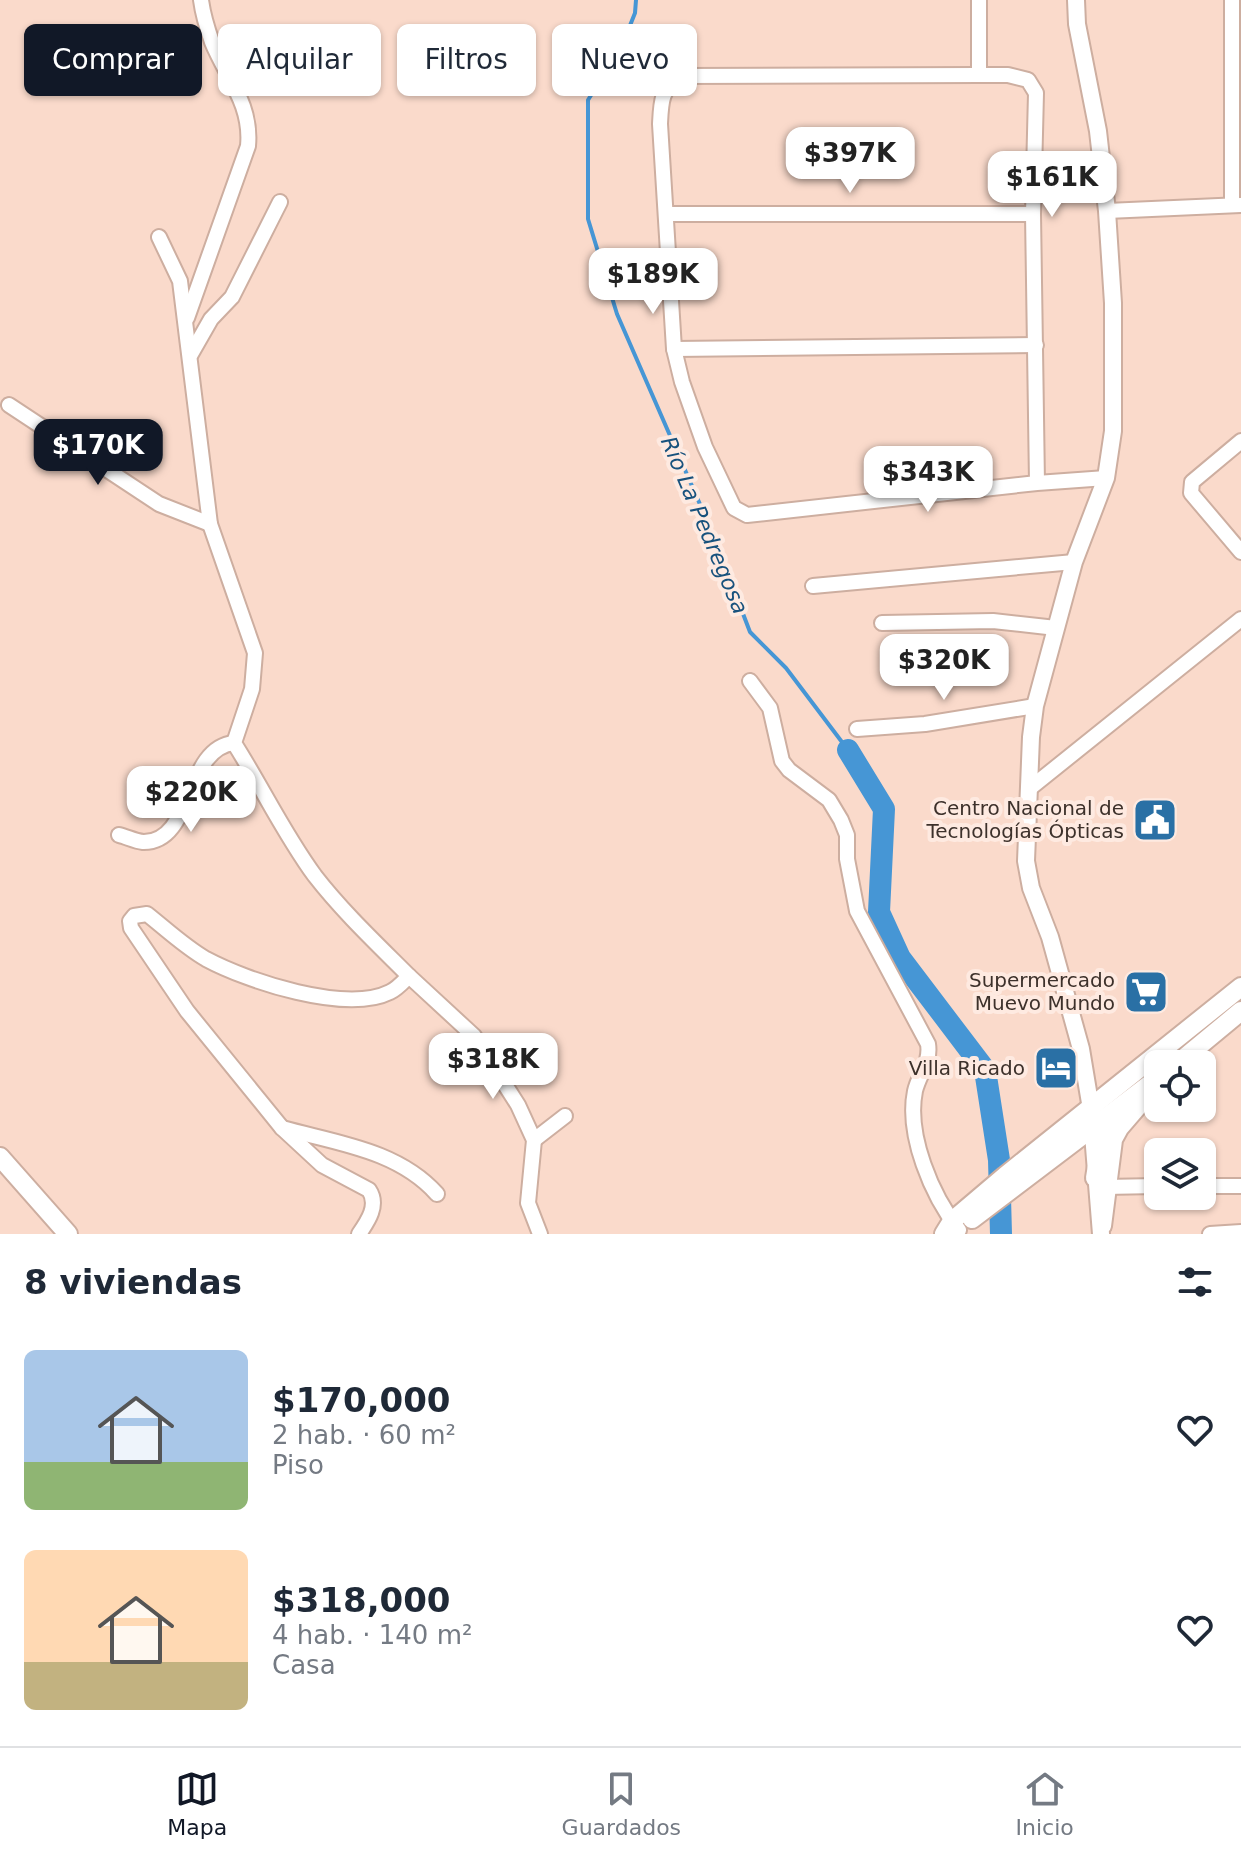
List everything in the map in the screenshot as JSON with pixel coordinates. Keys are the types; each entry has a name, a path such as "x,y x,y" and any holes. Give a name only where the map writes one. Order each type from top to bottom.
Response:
{"main road":[{"path":"952,1230 998,1190 1092,1118 1241,987"},
{"path":"1194,1050 1241,1011"},
{"path":"1092,1118 1144,1090"},
{"path":"1100,1184 1100,1145 1109,1127 1144,1095"},
{"path":"0,1157 68,1234"}],"street":[{"path":"186,322 248,146 250,129 245,105 213,44 201,0"},
{"path":"979,0 979,75"},
{"path":"1076,0 1077,24 1098,131 1107,211 1113,303 1113,431 1106,478 1074,562 1035,706 1026,861 1031,888 1050,937 1081,1049 1100,1184 1102,1234"},
{"path":"1107,211 1236,205 1232,0"},
{"path":"1037,483 1033,214 1036,93 1028,80 1008,75 680,76 666,86 661,101 660,124 674,349 705,447 734,508 747,515 1106,478"},
{"path":"191,354 211,319 232,297 280,202"},
{"path":"666,214 1033,214"},
{"path":"159,237 180,281 210,524 255,653 252,689 234,743 268,804 315,875 409,976 474,1036 518,1105 534,1140 528,1203 540,1234"},
{"path":"674,349 1036,345"},
{"path":"9,405 159,504 210,524"},
{"path":"1241,441 1192,482 1191,493 1241,552"},
{"path":"813,586 1074,562"},
{"path":"1029,789 1241,619"},
{"path":"882,623 993,621 1056,628"},
{"path":"750,681 770,708 782,761 789,770 829,800 841,820 847,835 847,859 857,911 928,1044 928,1061 916,1088 913,1112 922,1162 952,1230"},
{"path":"857,729 925,724 1035,706"},
{"path":"119,835 140,842 154,841 166,835 211,755 223,744 234,743"},
{"path":"359,1234 372,1210 373,1196 369,1190 322,1165 282,1128 187,1011 143,949 130,921 134,916 147,914 204,957 240,975 334,999 357,1000 390,992 409,976"},
{"path":"534,1140 565,1116"},
{"path":"282,1128 337,1141 385,1158 414,1171 437,1194"},
{"path":"1100,1184 1144,1186"},
{"path":"1216,1186 1241,1186"},
{"path":"1210,1234 1241,1232"}],"waterway":[{"name":"Río La Pedregosa","path":"636,0 635,13 621,48 588,100 588,219 617,314 709,525 750,632 786,668 848,750"},
{"name":"Río La Pedregosa","path":"848,750 884,809 879,912 900,958 985,1070 999,1160 1001,1234"}],"place":[{"name":"Centro Nacional de Tecnologías Ópticas","path":"1155,820"},
{"name":"Supermercado Muevo Mundo","path":"1146,992"},
{"name":"Villa Ricado","path":"1056,1068"}]}
